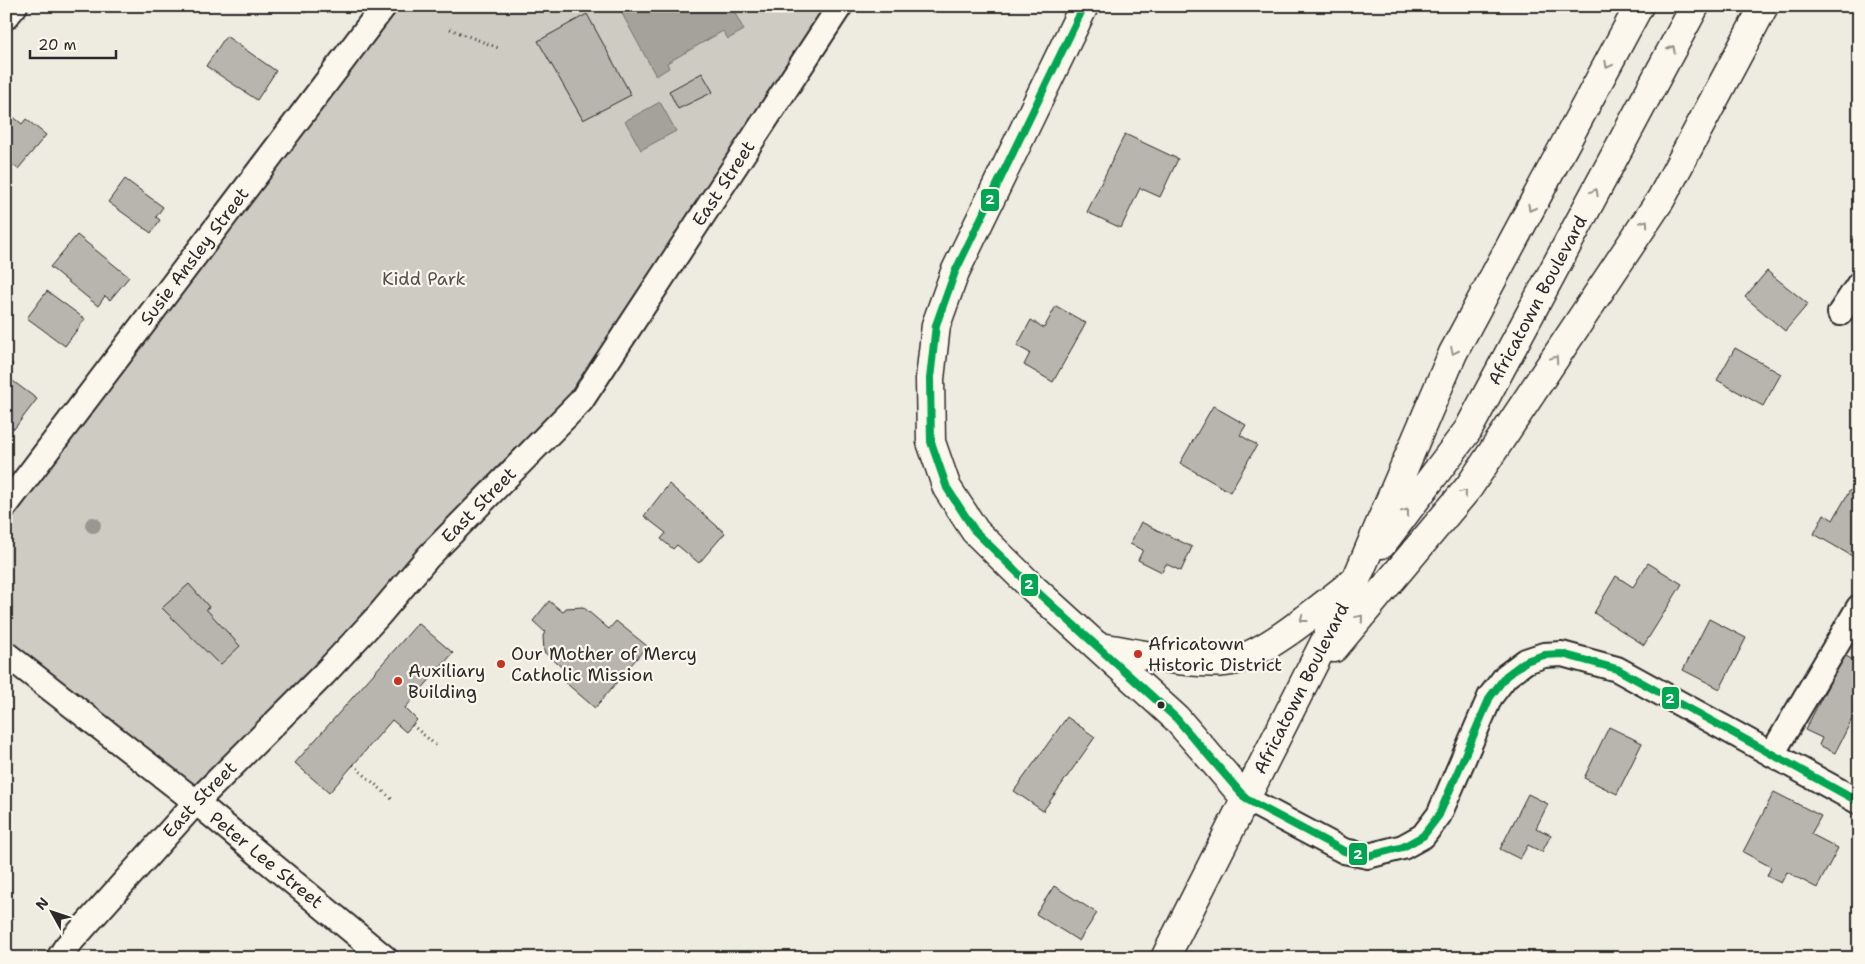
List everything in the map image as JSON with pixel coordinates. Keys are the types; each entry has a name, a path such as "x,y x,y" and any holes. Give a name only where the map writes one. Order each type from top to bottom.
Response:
{"main road":[{"path":"1084,6 1046,80 952,281 936,325 930,379 930,442 947,488 975,531 1034,588 1176,718 1246,799"},
{"name":"Africatown Boulevard","path":"1164,958 1306,682 1356,580 1453,353 1639,6"},
{"name":"Africatown Boulevard","path":"1356,580 1468,430 1695,6"},
{"path":"1306,682 1469,487 1661,199 1764,6"},
{"path":"1100,647 1199,662 1236,660 1273,642 1356,580"}],"street":[{"path":"6,17 15,6"},
{"name":"Susie Ansley Street","path":"6,505 384,6"},
{"name":"East Street","path":"59,958 66,947 196,802 324,674 379,615 428,557 580,401 840,6"},
{"path":"1840,313 1859,284"},
{"path":"1772,754 1859,607"},
{"name":"Peter Lee Street","path":"6,654 196,802 385,958"},
{"path":"1246,799 1344,850 1368,856 1403,847 1423,836 1439,815 1490,697 1506,676 1526,661 1544,655 1562,654 1618,669 1859,802"}],"path":[{"path":"450,29 501,49"},
{"path":"412,725 438,747"},
{"path":"353,765 392,799"}],"green space":[{"name":"Kidd Park","path":"384,6 840,6 581,401 196,802 6,654 6,505"}],"shaded area":[{"path":"626,6 637,6 638,9 643,6 731,6 744,30 728,39 723,31 667,63 669,68 656,76 620,10"},
{"path":"660,102 676,131 641,150 625,121"}],"building":[{"path":"296,6 310,6 305,13"},
{"path":"587,14 631,95 583,120 538,41"},
{"path":"226,36 276,71 257,100 206,66"},
{"path":"702,73 713,92 678,109 669,91"},
{"path":"6,111 22,124 26,119 46,135 18,169 6,160"},
{"path":"1125,134 1178,159 1160,197 1140,188 1121,228 1087,212"},
{"path":"125,179 163,207 156,217 160,220 151,233 108,202"},
{"path":"77,235 129,277 110,300 105,296 98,306 50,267"},
{"path":"1767,271 1808,304 1785,331 1745,297"},
{"path":"47,291 85,319 65,346 27,318"},
{"path":"1056,306 1086,323 1053,382 1024,365 1030,353 1017,346 1031,320 1044,328"},
{"path":"1735,348 1781,374 1763,406 1717,380"},
{"path":"6,359 13,364 6,372"},
{"path":"6,376 37,399 14,429 6,423"},
{"path":"1213,406 1246,425 1240,435 1257,445 1230,492 1180,463"},
{"path":"669,484 725,533 699,563 677,545 673,549 661,539 666,533 644,516"},
{"path":"1850,490 1859,495 1859,560 1814,534 1824,514 1833,520"},
{"path":"1141,522 1192,547 1181,571 1166,564 1162,572 1138,560 1143,550 1130,544"},
{"path":"1648,563 1682,584 1644,645 1594,613 1616,576 1633,587"},
{"path":"189,584 209,607 206,609 240,646 220,665 162,608"},
{"path":"549,601 563,612 566,608 583,607 609,629 616,621 647,646 595,708 566,683 571,675 544,652 543,636 545,632 533,621"},
{"path":"1709,619 1746,638 1720,689 1683,670"},
{"name":"Auxiliary Building","path":"418,623 453,653 405,708 417,720 406,732 392,720 329,793 295,763"},
{"path":"1844,655 1859,663 1859,705 1835,753 1819,745 1822,738 1805,730"},
{"path":"1067,717 1095,737 1043,811 1014,791"},
{"path":"1609,727 1642,743 1617,794 1584,778"},
{"path":"1774,792 1821,816 1811,834 1838,848 1817,888 1787,872 1781,883 1767,876 1771,867 1743,852"},
{"path":"1528,794 1548,804 1536,828 1551,835 1542,852 1528,845 1520,859 1500,849"},
{"path":"1054,886 1097,913 1079,941 1036,914"}],"transit line":[{"name":"2","path":"1084,6 955,272 936,325 930,379 931,442 947,488 975,531 1034,589 1176,718 1246,799 1344,851 1368,856 1403,847 1423,836 1439,815 1490,697 1506,676 1526,661 1544,655 1562,654 1617,669 1859,802"}],"place":[{"name":"Africatown Historic District","path":"1138,654"},
{"name":"Our Mother of Mercy Catholic Mission","path":"501,664"},
{"name":"Auxiliary Building","path":"398,681"}]}
